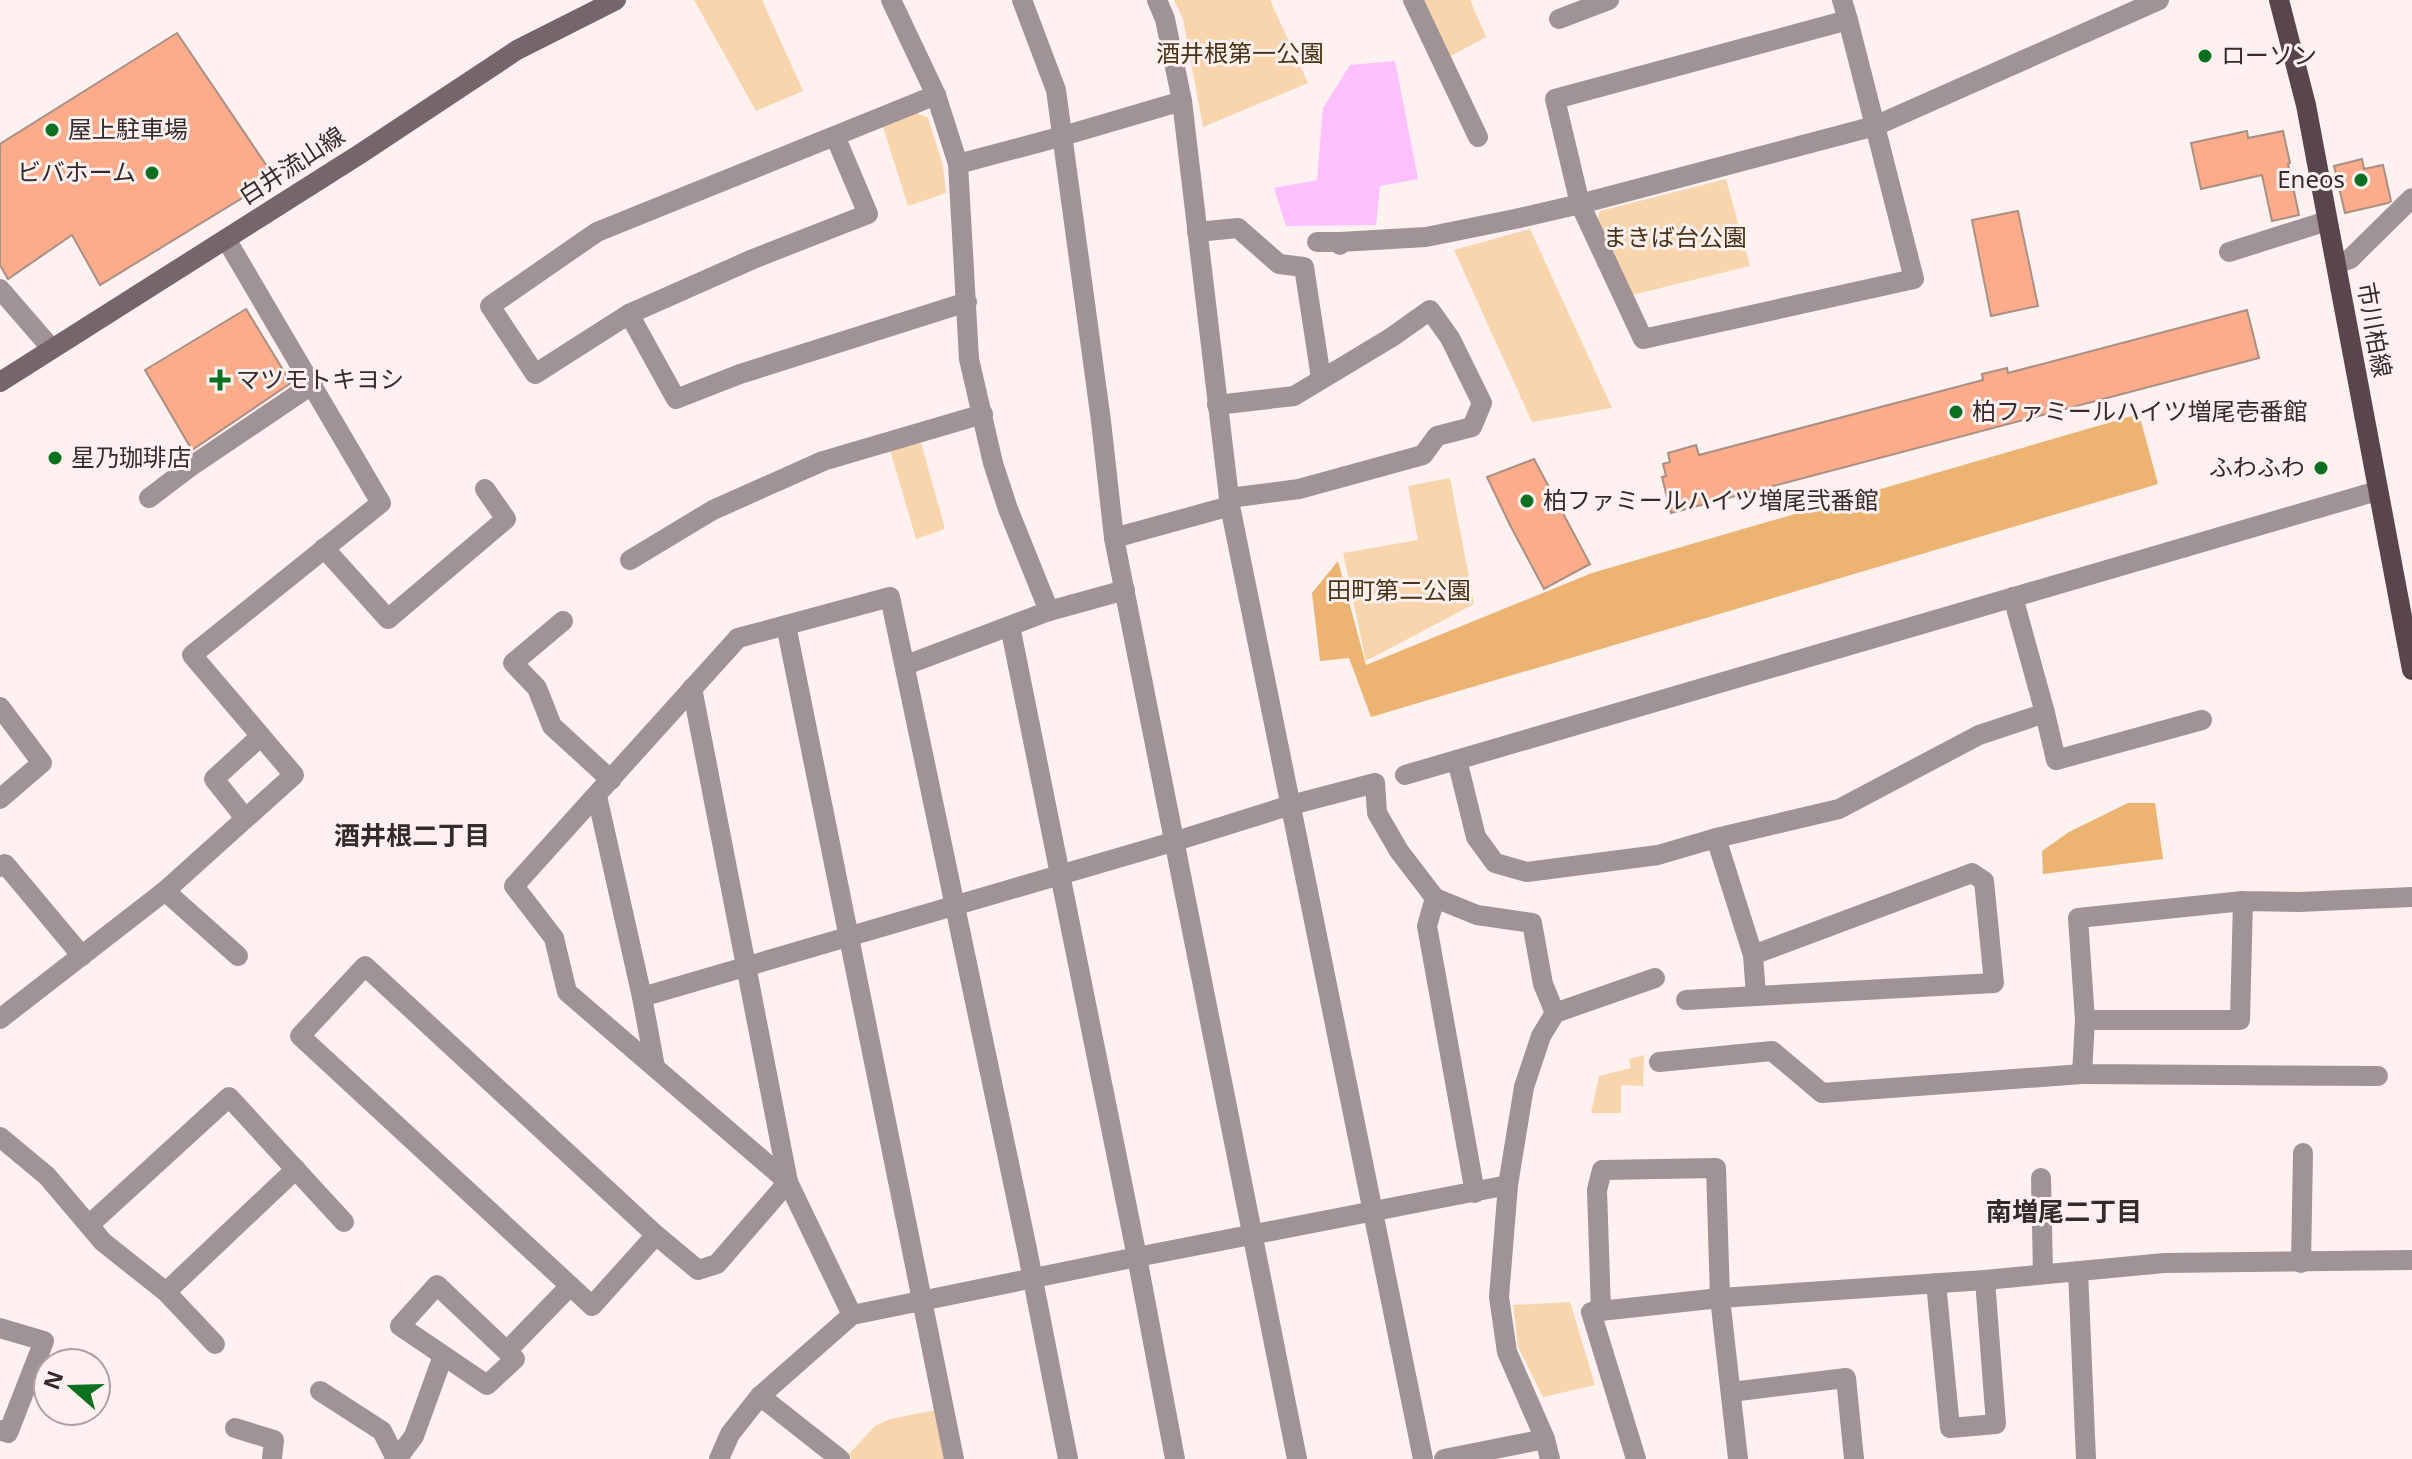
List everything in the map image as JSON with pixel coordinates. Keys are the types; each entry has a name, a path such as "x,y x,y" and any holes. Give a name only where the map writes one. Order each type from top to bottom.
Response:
{"main road":[{"name":"白井流山線","path":"0,382 517,50 616,0"},
{"name":"市川柏線","path":"2279,0 2306,105 2412,670"}],"street":[{"path":"891,0 936,95 958,164 969,359 993,463 1049,611"},
{"path":"1022,0 1056,90 1114,538 1297,1459"},
{"path":"1157,0 1165,19 1182,101 1230,502 1423,1459"},
{"path":"1413,0 1478,137"},
{"path":"1559,19 1609,0"},
{"path":"1317,242 1340,244 1426,237 1580,204 1875,126 2159,0"},
{"path":"1845,10 1914,279 1643,339 1580,204 1555,99 1845,10"},
{"path":"835,136 868,214 753,259 629,314 535,374 490,306 597,232 936,95"},
{"path":"958,164 1182,101"},
{"path":"2336,264 2350,259 2412,198"},
{"path":"2229,252 2327,221"},
{"path":"1197,232 1238,228 1279,264 1304,267 1321,378"},
{"path":"0,1019 165,891 294,775 192,655 381,503 226,239"},
{"path":"0,289 52,349"},
{"path":"629,314 676,399 740,374 967,302"},
{"path":"1114,538 1230,502 1299,489 1423,455 1437,436 1472,427 1482,403 1450,338 1430,310 1392,337 1294,396 1217,405"},
{"path":"149,498 313,384"},
{"path":"630,560 713,510 823,461 983,414"},
{"path":"324,548 388,619 506,519 485,489"},
{"path":"1405,775 2377,491"},
{"path":"906,665 1049,611 1125,590"},
{"path":"788,1182 567,992 554,938 514,886 738,638 890,597 1068,1459"},
{"path":"2013,597 2056,760 2202,720"},
{"path":"563,621 513,663 537,688 552,726 611,780"},
{"path":"786,625 954,1459"},
{"path":"1010,626 1175,1459"},
{"path":"692,688 788,1182 852,1315"},
{"path":"0,707 42,763 0,799"},
{"path":"1457,760 1476,837 1495,863 1527,872 1658,855 1839,809 1979,735 2045,713"},
{"path":"245,818 214,779 261,736"},
{"path":"642,997 1291,805 1375,783 1377,813 1399,851 1435,898 1477,915 1532,923 1543,984 1555,1013"},
{"path":"597,796 655,1067"},
{"path":"1716,838 1753,955 1756,996"},
{"path":"0,867 5,864 82,956"},
{"path":"1686,1000 1994,983 1984,881 1972,873 1753,955"},
{"path":"165,891 238,956"},
{"path":"2082,1074 2085,1020 2078,918 2243,901 2412,897"},
{"path":"1435,898 1427,926 1475,1193"},
{"path":"2085,1020 2240,1020 2243,901"},
{"path":"656,1235 592,1306 300,1036 365,966 656,1235 698,1270 717,1264 788,1182"},
{"path":"1550,1459 1545,1439 1507,1352 1499,1297 1508,1185 1524,1087 1541,1036 1555,1013 1655,978"},
{"path":"1659,1062 1772,1051 1822,1093 2082,1074 2378,1076"},
{"path":"89,1225 229,1097 344,1222"},
{"path":"0,1137 47,1176 103,1242 166,1292 215,1344"},
{"path":"2301,1263 2303,1153"},
{"path":"1601,1311 1597,1190 1602,1170 1716,1168 1720,1298 1738,1459"},
{"path":"166,1292 296,1169"},
{"path":"2041,1178 2043,1273"},
{"path":"719,1459 730,1434 760,1396 852,1315 1508,1185"},
{"path":"1636,1459 1591,1312 1720,1298 1985,1280 2164,1263 2412,1260"},
{"path":"2078,1271 2086,1459"},
{"path":"1936,1283 1950,1428 1996,1424 1985,1280"},
{"path":"437,1285 507,1351 515,1359 487,1385 400,1326 437,1285"},
{"path":"507,1351 570,1286"},
{"path":"0,1328 44,1341 8,1433 0,1430"},
{"path":"320,1391 382,1431 396,1459 414,1436 443,1356"},
{"path":"1731,1392 1846,1378 1854,1459"},
{"path":"760,1396 840,1459"},
{"path":"235,1428 274,1440 272,1459"},
{"path":"1444,1459 1545,1439"}],"green space":[{"path":"694,0 762,0 803,91 756,111"},
{"name":"酒井根第一公園","path":"1174,0 1270,0 1308,83 1203,127 1183,19"},
{"path":"1421,0 1470,0 1486,37 1449,57"},
{"path":"917,113 928,118 943,166 946,193 908,206 883,127"},
{"name":"まきば台公園","path":"1726,179 1750,266 1632,295 1597,220 1600,211"},
{"path":"1530,229 1612,408 1532,422 1454,250"},
{"path":"921,443 945,529 916,539 890,450"},
{"name":"田町第二公園","path":"1450,478 1474,604 1366,661 1343,553 1418,540 1408,486"},
{"path":"1644,1055 1643,1086 1621,1085 1621,1113 1591,1113 1599,1076 1631,1068 1629,1059"},
{"path":"1570,1302 1595,1385 1543,1397 1518,1347 1513,1305"},
{"path":"936,1410 946,1459 852,1459 847,1456 875,1426 890,1419"}],"shaded area":[{"path":"1395,61 1418,179 1380,186 1376,225 1286,226 1274,188 1317,180 1323,108 1350,65"},
{"path":"2139,414 2158,484 1371,717 1349,658 1320,661 1312,593 1338,561 1366,665 1592,573"},
{"path":"2128,803 2155,803 2163,859 2043,874 2042,851 2069,832"}],"building":[{"path":"177,33 275,178 100,285 72,235 8,279 0,265 0,144"},
{"path":"2247,131 2248,138 2283,131 2299,215 2272,221 2262,175 2201,189 2191,143"},
{"path":"2362,159 2364,169 2383,165 2391,201 2345,213 2334,166"},
{"path":"2018,211 2038,306 1991,316 1972,220"},
{"name":"マツモトキヨシ","path":"246,309 291,383 192,450 145,370"},
{"name":"柏ファミールハイツ増尾壱番館","path":"2247,310 2259,358 1671,513 1662,477 1666,476 1663,464 1670,462 1668,453 1696,445 1699,455 1983,380 1982,374 2007,368 2008,373"},
{"name":"柏ファミールハイツ増尾弐番館","path":"1534,459 1590,564 1544,589 1487,477"}],"place":[{"name":"ローソン","path":"2205,56"},
{"name":"屋上駐車場","path":"52,130"},
{"name":"ビバホーム","path":"152,173"},
{"name":"Eneos","path":"2361,180"},
{"name":"マツモトキヨシ","path":"220,380"},
{"name":"柏ファミールハイツ増尾壱番館","path":"1956,412"},
{"name":"星乃珈琲店","path":"55,458"},
{"name":"ふわふわ","path":"2321,468"},
{"name":"柏ファミールハイツ増尾弐番館","path":"1527,501"}],"district":[{"name":"酒井根二丁目","path":"412,836"},
{"name":"南増尾二丁目","path":"2064,1212"}]}
